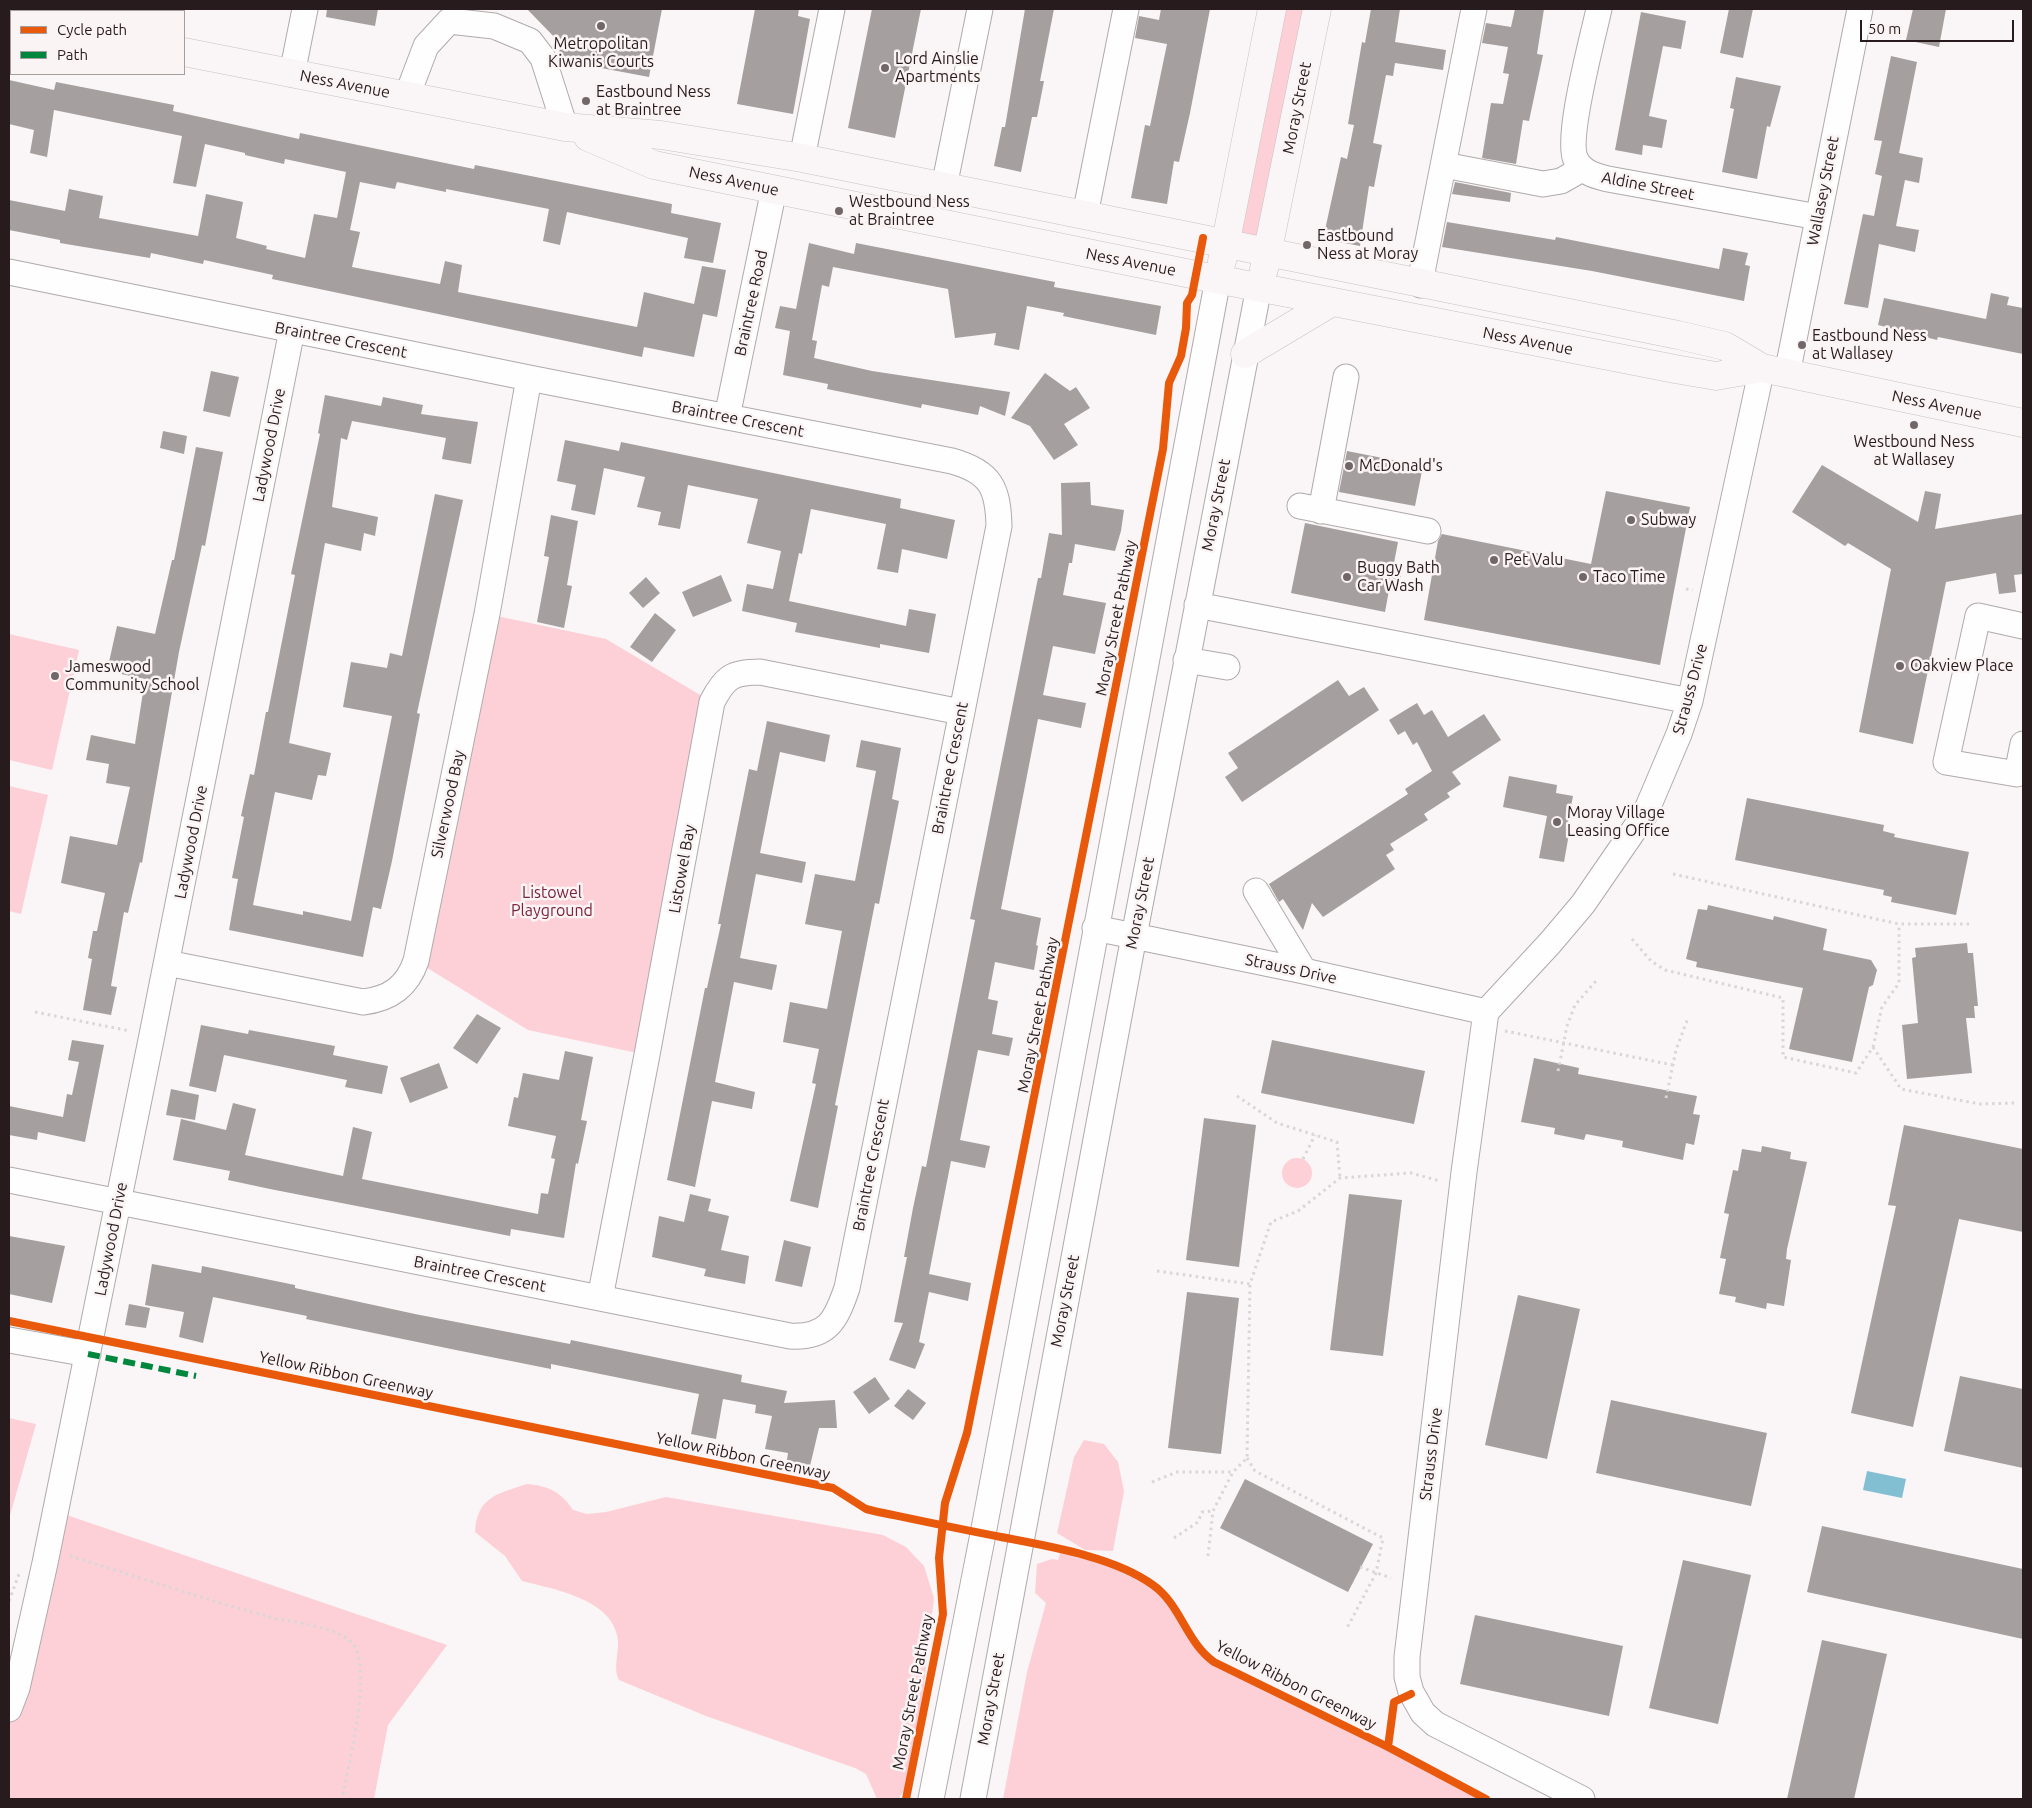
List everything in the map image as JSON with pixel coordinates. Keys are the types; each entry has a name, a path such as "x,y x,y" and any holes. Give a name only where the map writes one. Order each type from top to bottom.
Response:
{"main road":[{"path":"1218,279 1272,9"},
{"name":"Moray Street","path":"1259,287 1268,252 1317,9"},
{"name":"Ness Avenue","path":"185,52 565,128 661,135 802,158 1225,243 1421,285 1725,346 1774,371 2023,422"},
{"name":"Ness Avenue","path":"565,128 654,165 1332,302 1716,376 1774,371"},
{"path":"1245,354 1332,302"}],"street":[{"path":"292,74 305,9"},
{"path":"802,158 832,9"},
{"path":"944,187 980,9"},
{"path":"1085,215 1126,9"},
{"path":"1421,285 1474,9"},
{"name":"Aldine Street","path":"1599,9 1574,126 1573,148 1575,159 1582,169 1594,176 1608,179 1818,217"},
{"name":"Wallasey Street","path":"1774,371 1818,217 1860,9"},
{"path":"407,96 426,46 449,21 494,26 530,41 543,58 565,128"},
{"path":"1444,165 1543,184 1561,181 1582,169"},
{"name":"Braintree Road","path":"727,417 774,189"},
{"name":"Braintree Crescent","path":"9,272 529,378 952,461 977,470 993,486 997,498 999,526 847,1288 834,1320 815,1334 790,1336 9,1180"},
{"path":"931,1799 983,1534 1218,279"},
{"name":"Moray Street","path":"973,1799 1186,660 1259,287"},
{"name":"Ladywood Drive","path":"9,1709 24,1661 48,1550 167,963 292,330"},
{"name":"Strauss Drive","path":"1582,1799 1435,1724 1416,1704 1407,1676 1407,1657 1462,1188 1486,1012 1550,943 1583,904 1645,814 1679,734 1690,701 1774,371"},
{"path":"1346,377 1310,509 1428,531"},
{"name":"Silverwood Bay","path":"167,963 363,1002 384,998 395,992 405,985 412,974 487,614 529,378"},
{"path":"1197,605 1690,701"},
{"path":"2023,626 1978,616 1946,762 2017,774 2023,744"},
{"path":"1186,660 1227,668"},
{"name":"Listowel Bay","path":"600,1298 648,1056 712,702 719,688 727,679 740,672 760,672 961,712"},
{"path":"1256,891 1304,971"},
{"name":"Strauss Drive","path":"1095,928 1304,971 1486,1012"},
{"path":"9,1340 88,1354"}],"path":[{"path":"1673,874 1899,924 1971,924"},
{"path":"1632,939 1651,961 1665,970 1783,998 1783,1057 1856,1073 1873,1047 1882,1007 1899,983 1899,924"},
{"path":"1558,1071 1563,1042 1575,1005 1596,981"},
{"path":"35,1012 152,1035"},
{"path":"1666,1098 1673,1065 1688,1018"},
{"path":"1505,1031 1673,1065"},
{"path":"1873,1047 1901,1089 1980,1104 2016,1103"},
{"path":"1237,1096 1276,1123 1337,1142 1340,1178"},
{"path":"1303,1159 1315,1135"},
{"path":"1347,1628 1376,1573 1383,1538 1255,1471 1247,1458 1250,1284 1271,1222 1298,1210 1340,1178 1412,1172 1462,1188"},
{"path":"1157,1271 1250,1284"},
{"path":"1208,1556 1212,1511 1233,1472 1247,1458"},
{"path":"1152,1482 1177,1472 1233,1472"},
{"path":"1174,1538 1198,1522 1202,1512 1212,1511"},
{"path":"48,1550 266,1616 330,1631 342,1635 351,1641 356,1649 360,1674 355,1732 342,1799"},
{"path":"1360,1568 1391,1578"}],"green space":[{"path":"1271,9 1317,9 1268,252 1225,243"},
{"name":"Listowel Playground","path":"487,614 606,639 712,702 647,1055 528,1030 416,961"},
{"path":"9,634 79,650 52,770 9,760"},
{"path":"9,786 48,795 21,914 9,911"},
{"path":"1297,1158 1308,1162 1312,1173 1308,1184 1297,1188 1286,1184 1282,1173 1286,1162"},
{"path":"9,1418 36,1424 9,1519"},
{"path":"1084,1440 1104,1444 1118,1462 1124,1491 1113,1551 1085,1550 1057,1533 1074,1457"},
{"path":"527,1484 542,1486 554,1491 573,1510 587,1514 606,1512 666,1497 883,1535 906,1547 924,1566 934,1598 916,1754 907,1787 898,1799 877,1799 866,1774 855,1768 706,1716 619,1680 616,1669 617,1635 612,1622 603,1612 578,1597 522,1581 505,1556 475,1532 477,1520 484,1504 498,1494"},
{"path":"55,1511 447,1645 388,1725 374,1799 9,1799 9,1709"},
{"path":"1061,1550 1118,1566 1157,1587 1173,1606 1199,1648 1214,1662 1388,1747 1486,1799 1003,1799 1027,1672 1046,1603 1035,1593 1037,1564 1052,1559 1058,1560"}],"water":[{"path":"1867,1471 1906,1479 1902,1498 1863,1490"}],"building":[{"path":"327,9 378,9 375,26 326,17"},
{"name":"Metropolitan Kiwanis Courts","path":"527,9 662,9 649,77 559,60 560,43"},
{"name":"Metropolitan Kiwanis Courts","path":"755,9 799,9 798,16 810,19 793,114 737,104"},
{"name":"Lord Ainslie Apartments","path":"872,9 921,9 895,138 848,128"},
{"path":"1025,9 1054,9 1040,81 1044,81 1037,117 1032,117 1021,172 994,166 1002,127 1005,127"},
{"path":"1161,9 1210,9 1190,113 1179,162 1174,161 1167,204 1131,198 1145,125 1150,126 1167,44 1135,38 1139,16 1159,20"},
{"path":"1371,9 1400,9 1395,42 1446,50 1443,70 1395,63 1393,76 1386,75 1373,143 1382,145 1374,187 1369,186 1360,246 1323,239 1341,157 1347,159 1354,125 1348,124 1362,42 1365,43"},
{"path":"1515,9 1544,9 1537,54 1543,55 1529,121 1523,120 1516,164 1482,158 1491,103 1503,104 1509,74 1503,73 1508,47 1482,43 1486,23 1511,27"},
{"path":"1729,9 1753,9 1743,58 1720,53"},
{"path":"1913,9 1946,9 1939,47 1906,40"},
{"path":"1641,12 1686,21 1681,49 1663,46 1649,116 1667,120 1662,148 1643,145 1642,155 1615,150"},
{"path":"1891,56 1917,62 1899,153 1923,158 1919,183 1905,180 1896,226 1919,230 1915,252 1879,244 1868,308 1844,304 1863,214 1874,216 1882,176 1875,174 1882,141 1874,140"},
{"path":"1736,77 1781,86 1770,127 1767,126 1757,179 1722,172 1734,109 1730,108"},
{"path":"9,80 54,90 56,82 174,105 173,111 299,139 300,133 474,169 475,165 672,204 671,213 721,223 713,263 684,258 688,238 567,212 560,245 543,241 549,209 446,189 446,192 397,182 395,189 360,182 350,230 360,232 352,267 440,284 445,261 462,265 458,292 637,327 644,292 694,304 702,266 726,270 717,317 703,314 694,357 644,347 642,357 272,279 273,275 204,260 203,264 151,253 150,258 60,243 60,240 9,230 9,200 65,211 69,189 103,196 99,218 198,236 206,194 243,202 236,238 267,246 266,249 305,258 314,214 337,218 346,172 285,159 284,164 205,144 196,187 173,183 182,136 54,110 47,157 30,153 34,130 9,124"},
{"path":"1455,182 1511,193 1510,202 1452,194"},
{"path":"1447,222 1555,240 1556,237 1719,269 1723,248 1748,253 1745,265 1750,266 1744,301 1592,271 1442,247"},
{"path":"809,243 854,254 856,243 1055,282 1054,287 1161,306 1156,335 1063,316 1064,313 1027,306 1019,350 994,345 996,333 955,338 948,289 833,267 829,287 822,285 812,340 817,341 814,358 872,371 1010,392 1005,416 980,406 978,415 922,404 921,408 827,389 828,384 783,375 790,331 775,328 780,306 796,309"},
{"path":"1991,293 2009,297 2007,305 2023,308 2023,354 1938,337 1937,340 1878,325 1884,298 1986,319"},
{"path":"211,371 239,377 230,417 203,411"},
{"path":"1045,373 1070,391 1076,387 1090,408 1064,424 1078,445 1054,460 1030,426 1011,418"},
{"path":"325,395 381,406 383,397 423,405 421,414 478,422 471,464 442,459 446,438 352,421 347,440 341,438 332,507 378,517 375,536 364,533 361,551 325,543 289,743 331,753 326,776 318,775 312,800 275,792 253,905 303,915 303,911 351,921 392,716 343,707 351,662 387,668 390,653 402,656 435,494 463,500 417,713 420,714 392,861 381,909 373,907 363,957 229,930 238,879 232,878 244,817 241,816 250,774 254,775 266,712 268,712 295,575 291,574 320,434 318,433"},
{"path":"163,431 187,436 184,454 160,448"},
{"path":"565,440 619,451 621,442 901,499 900,508 955,520 947,559 902,549 898,573 877,569 886,524 811,509 802,554 799,553 789,601 906,626 909,609 936,614 929,653 880,644 880,648 795,632 797,623 742,611 747,584 773,589 781,551 747,543 758,499 688,485 680,529 658,525 661,512 637,507 645,477 604,468 595,515 571,510 576,485 557,481"},
{"path":"196,447 223,452 205,546 202,545 179,652 142,863 140,862 128,913 124,912 111,986 117,987 111,1015 83,1010 92,959 88,958 93,931 97,931 105,893 61,883 70,836 117,845 130,787 106,783 109,764 86,760 91,735 135,744 145,679 107,671 117,626 155,634 172,560 174,560"},
{"path":"1347,451 1423,466 1415,506 1339,492"},
{"name":"Oakview Place","path":"1822,465 1918,522 1925,491 1941,494 1935,529 2023,514 2023,574 2014,575 2016,592 1999,594 1996,573 1946,582 1913,744 1859,732 1891,569 1848,543 1845,546 1792,512"},
{"path":"1090,482 1091,505 1124,510 1121,531 1115,551 1075,544 1072,563 1069,563 1063,595 1106,603 1095,654 1053,646 1043,695 1086,703 1081,728 1038,719 1001,909 1041,918 1034,970 995,962 988,999 998,1001 992,1034 1013,1038 1009,1056 978,1050 960,1140 990,1146 985,1168 951,1161 929,1274 971,1283 968,1301 929,1292 919,1342 925,1344 915,1369 889,1360 903,1323 894,1322 907,1257 904,1257 922,1166 926,1167 975,920 970,919 1038,578 1041,578 1049,533 1062,535 1061,483"},
{"path":"1606,491 1690,507 1660,665 1424,620 1438,541 1442,534 1591,564"},
{"path":"551,515 578,521 567,585 572,586 564,628 537,622 549,557 544,556"},
{"name":"Buggy Bath Car Wash","path":"1305,523 1398,542 1394,563 1403,565 1398,591 1389,590 1385,612 1291,593"},
{"path":"721,575 732,601 693,617 682,592"},
{"path":"646,577 660,593 643,608 629,593"},
{"path":"655,613 676,630 652,662 630,647"},
{"path":"1338,680 1349,696 1364,687 1379,710 1242,802 1225,777 1238,768 1228,753"},
{"path":"1417,703 1424,715 1432,710 1448,737 1484,714 1501,740 1452,772 1461,784 1447,793 1450,797 1424,814 1428,820 1390,844 1394,850 1386,855 1395,869 1323,917 1312,903 1303,930 1283,899 1279,902 1269,884 1408,794 1405,789 1432,771 1417,742 1413,745 1405,731 1398,735 1389,720"},
{"path":"767,721 830,735 825,762 780,752 760,853 806,862 802,883 756,874 740,958 777,965 772,990 734,982 715,1082 755,1092 752,1109 712,1101 695,1187 667,1180 705,988 707,988 721,924 718,924 749,769 757,771"},
{"path":"861,740 901,748 892,799 899,801 879,904 875,903 835,1105 838,1106 818,1208 790,1201 816,1084 812,1083 819,1049 783,1042 790,1002 827,1009 842,931 805,924 815,874 855,881 876,771 856,767"},
{"name":"Moray Village Leasing Office","path":"1509,776 1557,785 1556,793 1573,796 1567,827 1570,828 1564,862 1539,858 1547,816 1503,807"},
{"path":"1747,798 1884,825 1883,831 1895,834 1894,837 1969,852 1956,915 1891,902 1892,897 1883,895 1884,890 1735,860"},
{"path":"1708,905 1773,920 1774,916 1827,929 1823,950 1871,960 1877,970 1873,985 1869,987 1852,1062 1789,1049 1803,988 1696,967 1697,962 1686,959 1698,909 1707,910"},
{"path":"1967,943 1968,953 1973,953 1978,1006 1974,1006 1975,1018 1966,1018 1972,1073 1907,1079 1902,1025 1918,1023 1912,958 1916,957 1915,948"},
{"path":"477,1014 501,1028 477,1064 453,1048"},
{"path":"201,1025 248,1034 249,1030 335,1046 333,1055 388,1066 382,1094 345,1087 347,1080 224,1055 216,1092 189,1086"},
{"path":"72,1040 104,1045 85,1142 38,1132 37,1140 9,1135 9,1106 63,1117 67,1094 72,1095 79,1062 68,1060"},
{"path":"1272,1040 1425,1071 1414,1124 1261,1093"},
{"path":"565,1051 593,1057 581,1120 587,1121 578,1164 576,1163 564,1238 511,1229 510,1236 270,1189 228,1180 230,1171 173,1160 181,1119 226,1130 233,1103 256,1109 245,1155 343,1176 353,1127 372,1132 362,1179 538,1214 541,1193 548,1194 555,1159 551,1158 556,1136 508,1126 514,1097 518,1098 523,1073 559,1080"},
{"path":"1534,1058 1579,1068 1578,1074 1697,1096 1693,1114 1700,1115 1694,1145 1686,1143 1683,1160 1622,1147 1623,1141 1586,1134 1584,1140 1554,1134 1555,1128 1521,1122"},
{"path":"439,1063 448,1088 410,1103 400,1078"},
{"path":"171,1089 199,1095 195,1120 166,1115"},
{"path":"1204,1118 1256,1125 1239,1267 1186,1260"},
{"path":"1904,1125 2023,1149 2023,1232 1959,1219 1913,1427 1851,1413 1896,1206 1888,1205"},
{"path":"1762,1146 1791,1152 1790,1159 1807,1162 1787,1249 1786,1259 1791,1260 1784,1306 1767,1303 1766,1309 1735,1302 1736,1297 1719,1294 1726,1259 1720,1258 1729,1214 1724,1213 1733,1170 1738,1171 1742,1149 1761,1152"},
{"path":"690,1194 711,1199 708,1211 729,1216 721,1250 749,1256 745,1284 704,1276 706,1269 652,1257 659,1216 684,1222"},
{"path":"1349,1194 1402,1200 1383,1356 1330,1350"},
{"path":"9,1236 65,1246 52,1303 9,1294"},
{"path":"784,1240 811,1247 802,1287 775,1281"},
{"path":"152,1264 201,1273 202,1266 295,1285 295,1288 415,1314 570,1344 571,1340 742,1375 741,1382 787,1391 784,1403 835,1400 837,1428 819,1428 810,1466 787,1460 788,1453 765,1449 772,1416 755,1413 756,1405 723,1399 716,1439 691,1434 699,1394 551,1364 551,1369 306,1319 307,1316 213,1297 203,1343 179,1337 184,1312 145,1305"},
{"path":"1187,1292 1239,1298 1221,1454 1168,1448"},
{"path":"1518,1295 1580,1309 1547,1459 1485,1445"},
{"path":"129,1304 150,1308 146,1328 125,1325"},
{"path":"1960,1376 2023,1389 2023,1468 1944,1451"},
{"path":"875,1377 890,1399 869,1414 853,1392"},
{"path":"908,1389 926,1403 913,1420 894,1406"},
{"path":"1611,1400 1767,1433 1751,1506 1596,1473"},
{"path":"1245,1479 1373,1544 1348,1592 1220,1528"},
{"path":"1822,1526 2023,1569 2023,1639 1807,1592"},
{"path":"1683,1560 1751,1575 1718,1724 1649,1708"},
{"path":"1475,1615 1623,1646 1609,1716 1460,1684"},
{"path":"1822,1640 1887,1654 1854,1799 1787,1799"}],"marked path":[{"path":"88,1354 196,1376"}],"cycle path":[{"name":"Moray Street Pathway","path":"906,1799 943,1614 939,1558 945,1503 967,1433 1163,449 1169,383 1181,356 1186,328 1187,303 1192,295 1203,238"},
{"name":"Yellow Ribbon Greenway","path":"9,1321 833,1488 866,1509 1060,1549 1101,1560 1137,1575 1163,1593 1204,1654 1214,1662 1388,1747 1486,1799"},
{"path":"1388,1747 1394,1702 1411,1694"}],"place":[{"name":"Metropolitan Kiwanis Courts","path":"601,26"},
{"name":"Lord Ainslie Apartments","path":"885,68"},
{"name":"Eastbound Ness at Braintree","path":"586,101"},
{"name":"Westbound Ness at Braintree","path":"839,211"},
{"name":"Eastbound Ness at Moray","path":"1307,245"},
{"name":"Eastbound Ness at Wallasey","path":"1802,345"},
{"name":"Westbound Ness at Wallasey","path":"1914,425"},
{"name":"McDonald's","path":"1349,466"},
{"name":"Subway","path":"1631,520"},
{"name":"Pet Valu","path":"1494,560"},
{"name":"Buggy Bath Car Wash","path":"1347,577"},
{"name":"Taco Time","path":"1583,577"},
{"name":"Oakview Place","path":"1900,666"},
{"name":"Jameswood Community School","path":"55,676"},
{"name":"Moray Village Leasing Office","path":"1557,822"}]}
